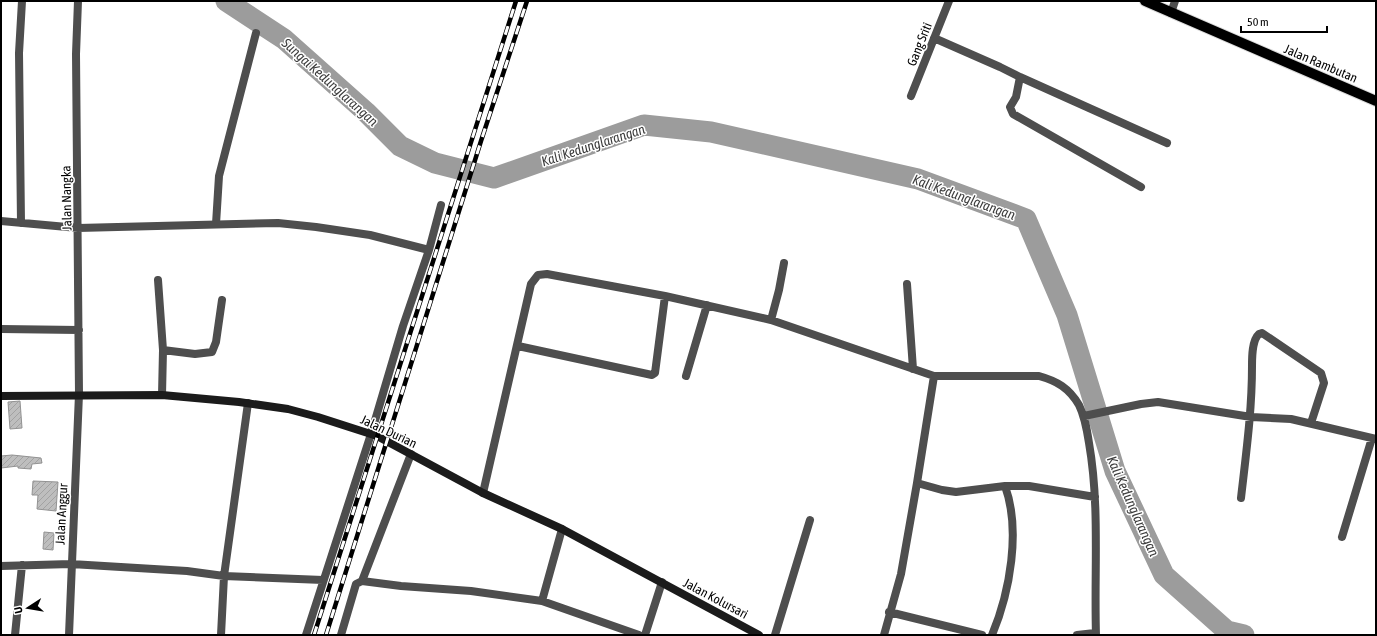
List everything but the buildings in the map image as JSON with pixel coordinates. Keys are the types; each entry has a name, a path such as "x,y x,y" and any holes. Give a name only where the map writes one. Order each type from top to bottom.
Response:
{"main road":[{"name":"Jalan Rambutan","path":"1145,1 1376,101"}],"street":[{"path":"21,223 20,53 22,1"},
{"name":"Jalan Nangka","path":"78,1 76,54 79,394"},
{"name":"Gang Sriti","path":"911,96 949,1"},
{"path":"1171,13 1175,1"},
{"path":"216,224 218,176 256,34"},
{"path":"934,38 1166,143"},
{"path":"1020,77 1016,97 1010,107 1013,114 1141,187"},
{"path":"306,635 371,434 403,326 429,250 441,206"},
{"path":"1,221 78,228 278,223 370,235 429,250"},
{"path":"771,320 784,263"},
{"path":"483,494 531,284 538,275 547,274 665,296 771,320 934,376 1039,376 1056,380 1067,389 1086,415 1095,475 1096,634 1077,635"},
{"path":"158,280 163,350 162,395"},
{"path":"907,284 913,368"},
{"path":"518,346 652,375 655,373 665,296"},
{"path":"163,350 195,354 212,352 216,342 222,300"},
{"path":"686,376 706,305"},
{"path":"1,329 79,330"},
{"path":"1241,498 1251,417 1254,349 1257,335 1262,333 1320,373 1324,383 1311,423"},
{"path":"884,635 901,574 934,376"},
{"name":"Jalan Durian","path":"1,396 79,394 162,395 248,403 288,409 371,434 483,494 662,582"},
{"name":"Jalan Anggur","path":"68,635 79,394"},
{"path":"221,635 224,576 248,403"},
{"path":"1086,415 1152,403 1170,403 1251,417 1291,419 1374,439 1342,537"},
{"path":"362,581 410,454"},
{"path":"917,484 956,492 1004,486 1030,486 1095,497"},
{"path":"992,635 1010,574 1011,518 1004,486"},
{"path":"775,635 810,520"},
{"path":"542,601 561,532"},
{"path":"1,566 71,564 187,571 224,576 323,580"},
{"path":"15,635 22,565"},
{"path":"341,635 353,591 356,584 362,581 400,586 471,591 542,601 639,635"},
{"path":"646,632 662,582"},
{"name":"Jalan Kolursari","path":"662,582 759,635"},
{"path":"890,612 982,635"}],"waterway":[{"name":"Kali Kedunglarangan","path":"226,1 284,39 366,112 400,146 435,163 494,178 644,125 711,132 918,179 1026,219 1067,315 1115,471 1164,575 1227,631 1244,635"}],"railway":[{"path":"314,635 516,1"},
{"path":"326,635 481,141 527,1"}],"water label":[{"name":"Sungai Kedunglarangan","path":"330,82"}]}
